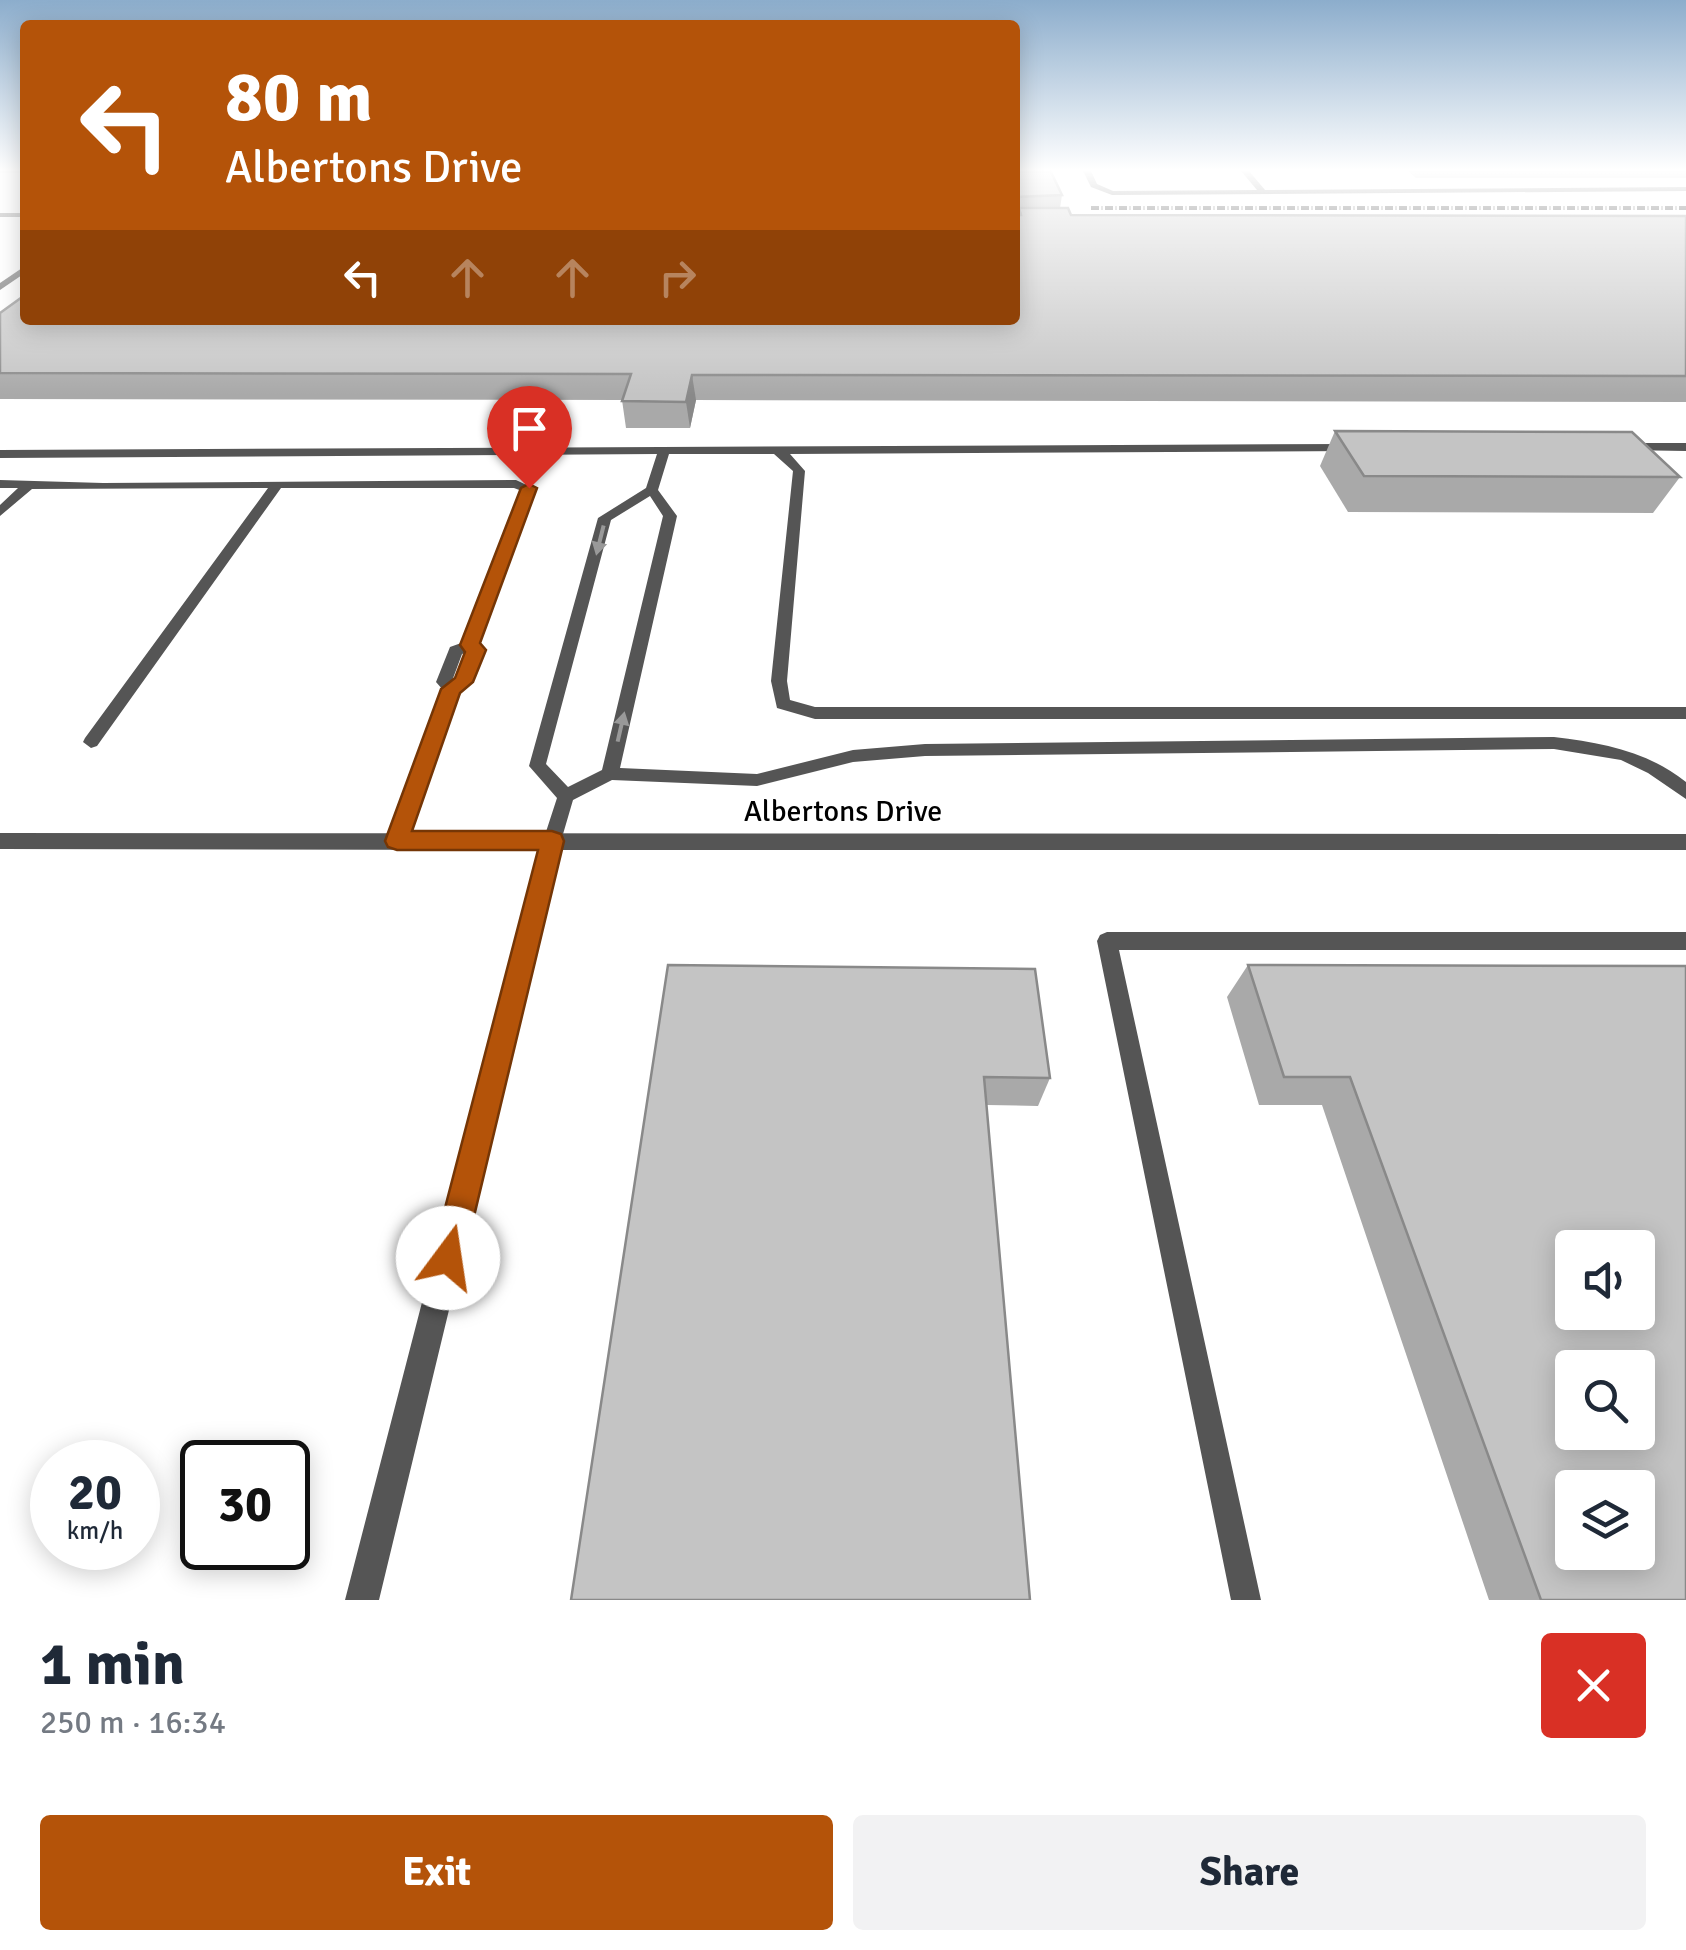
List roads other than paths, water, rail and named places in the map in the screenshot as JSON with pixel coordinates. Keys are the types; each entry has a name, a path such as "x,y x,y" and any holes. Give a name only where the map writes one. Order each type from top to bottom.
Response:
{"street":[{"name":"Albertons Drive","path":"0,840 1686,842"},
{"path":"362,1600 552,841"}],"lane":[{"path":"1607,448 1686,447"},
{"path":"0,454 1370,448"},
{"path":"777,450 792,460 799,471 779,681 783,704 815,713 1686,713"},
{"path":"566,796 537,766 605,518 652,490 664,451"},
{"path":"0,484 516,484 529,488 470,645 476,650 463,682 451,689 397,841"},
{"path":"0,512 29,484"},
{"path":"91,742 278,484"},
{"path":"610,774 670,516 652,490"},
{"path":"552,841 566,796 610,774 757,780 853,756 925,750 1554,744 1618,750 1663,772 1686,792"},
{"path":"1246,1600 1107,941 1686,941"}]}
